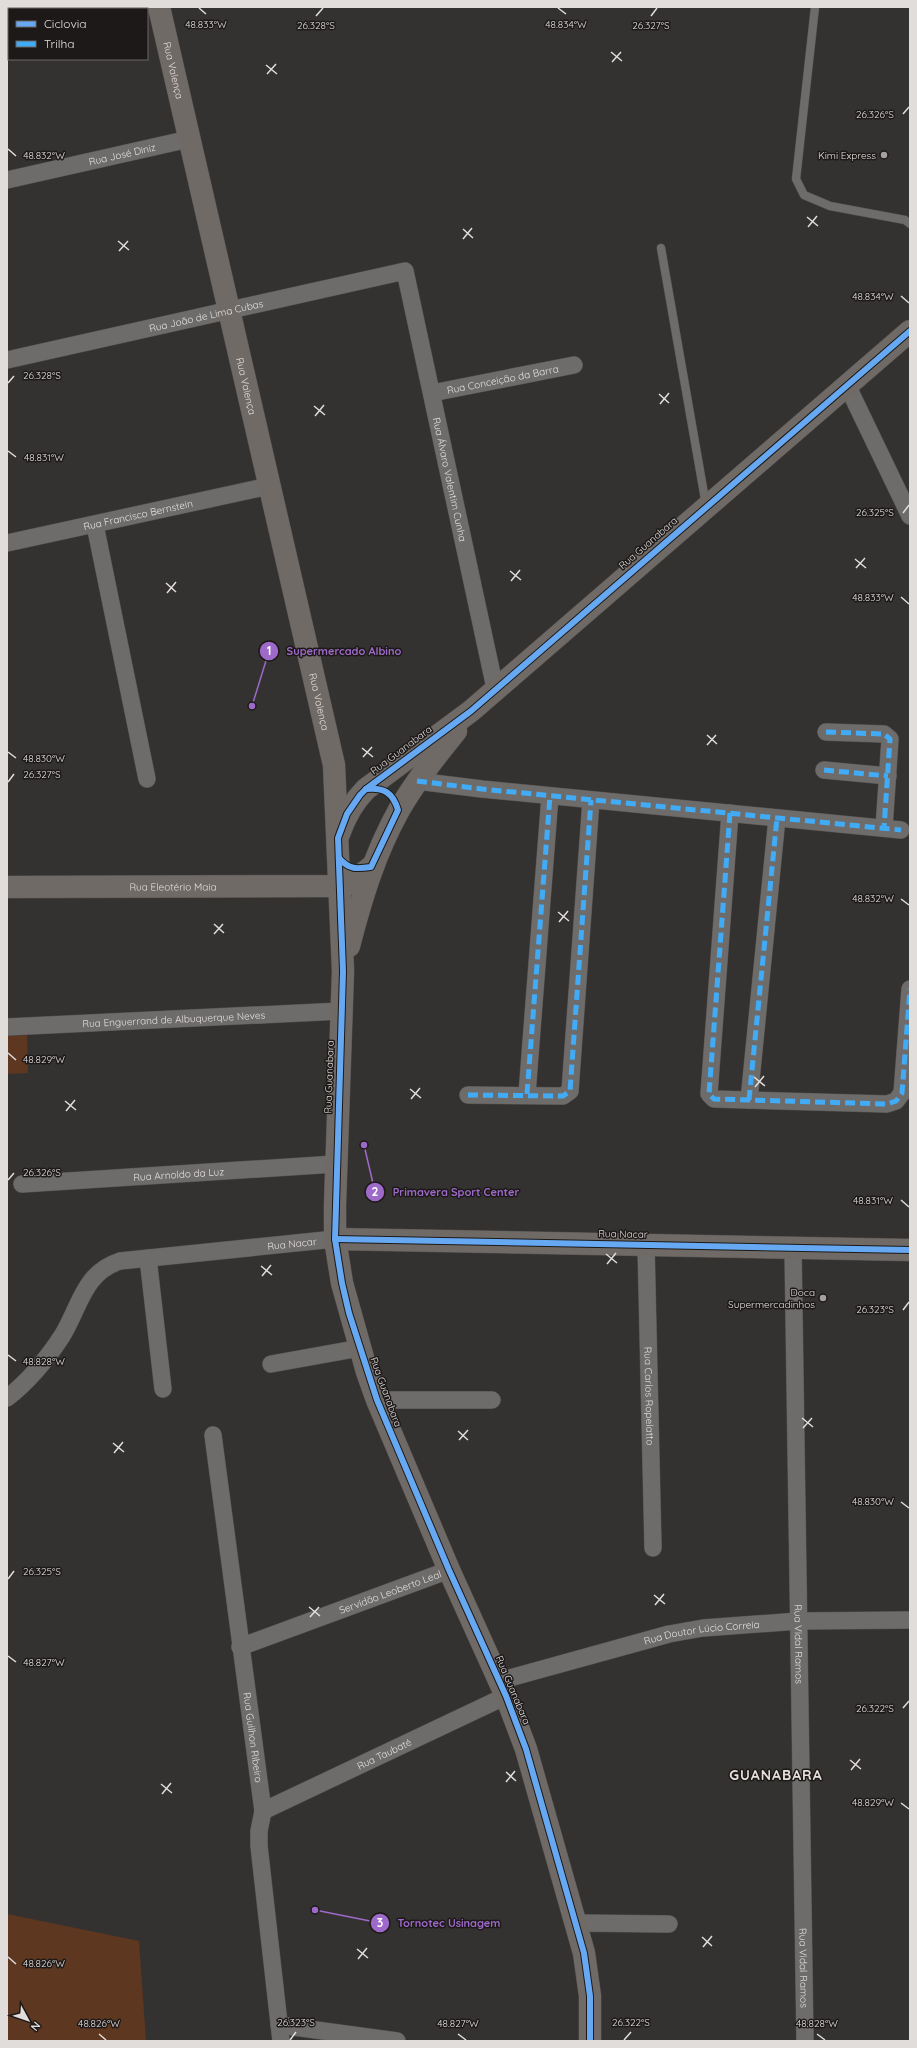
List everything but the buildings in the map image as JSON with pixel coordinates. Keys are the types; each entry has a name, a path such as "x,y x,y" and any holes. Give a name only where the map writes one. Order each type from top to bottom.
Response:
{"main road":[{"name":"Rua Valença","path":"159,7 334,765 338,848"},
{"name":"Rua Guanabara","path":"590,2041 589,1988 584,1953 526,1749 502,1689 449,1570 377,1400 360,1348 342,1283 335,1239 342,971 338,848 347,814 366,789 471,710 910,331"},
{"name":"Rua Guanabara","path":"342,971 372,867 398,810 417,781 471,710"},
{"path":"334,765 347,777 366,789 378,788 386,790 394,799 398,810"},
{"path":"366,789 417,781"},
{"path":"338,848 350,868 357,870 372,867"},
{"path":"340,886 350,884 372,867"},
{"name":"Rua Eleotério Maia","path":"7,886 340,886"},
{"name":"Rua Nacar","path":"335,1239 910,1250"}],"street":[{"name":"Rua José Diniz","path":"7,180 190,139"},
{"name":"Rua João de Lima Cubas","path":"7,360 405,271"},
{"name":"Rua Álvaro Valentim Cunha","path":"405,271 495,688"},
{"name":"Rua Conceição da Barra","path":"432,393 574,365"},
{"path":"847,385 910,516"},
{"name":"Rua Francisco Bernstein","path":"7,543 269,486"},
{"path":"95,525 147,779"},
{"path":"826,732 884,734 890,739 884,828"},
{"path":"824,770 888,776"},
{"path":"417,781 550,796 901,830"},
{"path":"527,1094 550,796"},
{"path":"468,1095 527,1094 563,1096 570,1091 591,800"},
{"path":"730,813 709,1094 714,1099 887,1104 896,1101 902,1093 910,989"},
{"path":"749,1100 777,818"},
{"name":"Rua Enguerrand de Albuquerque Neves","path":"7,1027 341,1011"},
{"name":"Rua Arnoldo da Luz","path":"22,1184 336,1164"},
{"name":"Rua Nacar","path":"7,1398 25,1382 51,1352 71,1320 90,1282 97,1272 107,1265 120,1261 335,1239"},
{"name":"Rua Carlos Ropelatto","path":"646,1245 653,1548"},
{"name":"Rua Vidal Ramos","path":"794,1248 806,2041"},
{"path":"148,1258 163,1389"},
{"path":"271,1364 360,1348"},
{"path":"377,1400 492,1400"},
{"name":"Rua Guilhon Ribeiro","path":"213,1435 263,1811 259,1831 259,1846 280,2033"},
{"name":"Servidão Leoberto Leal","path":"240,1646 449,1570"},
{"name":"Rua Doutor Lúcio Correia","path":"502,1689 669,1634 703,1628 799,1621 910,1620"},
{"name":"Rua Taubaté","path":"263,1811 502,1689"},
{"path":"575,1923 669,1924"},
{"path":"280,2033 397,2041"}],"lane":[{"path":"815,7 796,179 804,195 830,206 905,220 910,224"},
{"path":"661,248 706,506"}],"shaded area":[{"path":"27,1035 28,1073 7,1074 7,1036"},
{"path":"7,1914 139,1941 146,2041 7,2041"}],"marked path":[{"path":"826,732 884,734 890,739 884,828"},
{"path":"824,770 888,776"},
{"path":"417,781 482,789 901,830"},
{"path":"527,1094 550,796"},
{"path":"468,1095 563,1096 570,1091 591,800"},
{"path":"730,813 709,1094 714,1099 887,1104 896,1101 902,1093 910,989"},
{"path":"749,1100 777,818"}],"cycle path":[{"path":"590,2041 590,1996 584,1953 526,1749 506,1696 449,1570 377,1400 349,1313 342,1283 335,1239 343,971 338,838 347,814 366,789 471,711 910,331"},
{"path":"339,858 350,867 371,867 398,810 393,799 387,792 378,789 366,789"},
{"path":"335,1239 910,1250"}],"place":[{"name":"Kimi Express","path":"884,155"},
{"name":"Supermercado Albino","path":"252,706"},
{"name":"Primavera Sport Center","path":"364,1145"},
{"name":"Doca Supermercadinhos","path":"823,1298"},
{"name":"Tornotec Usinagem","path":"315,1910"}],"district":[{"name":"GUANABARA","path":"776,1775"}]}
